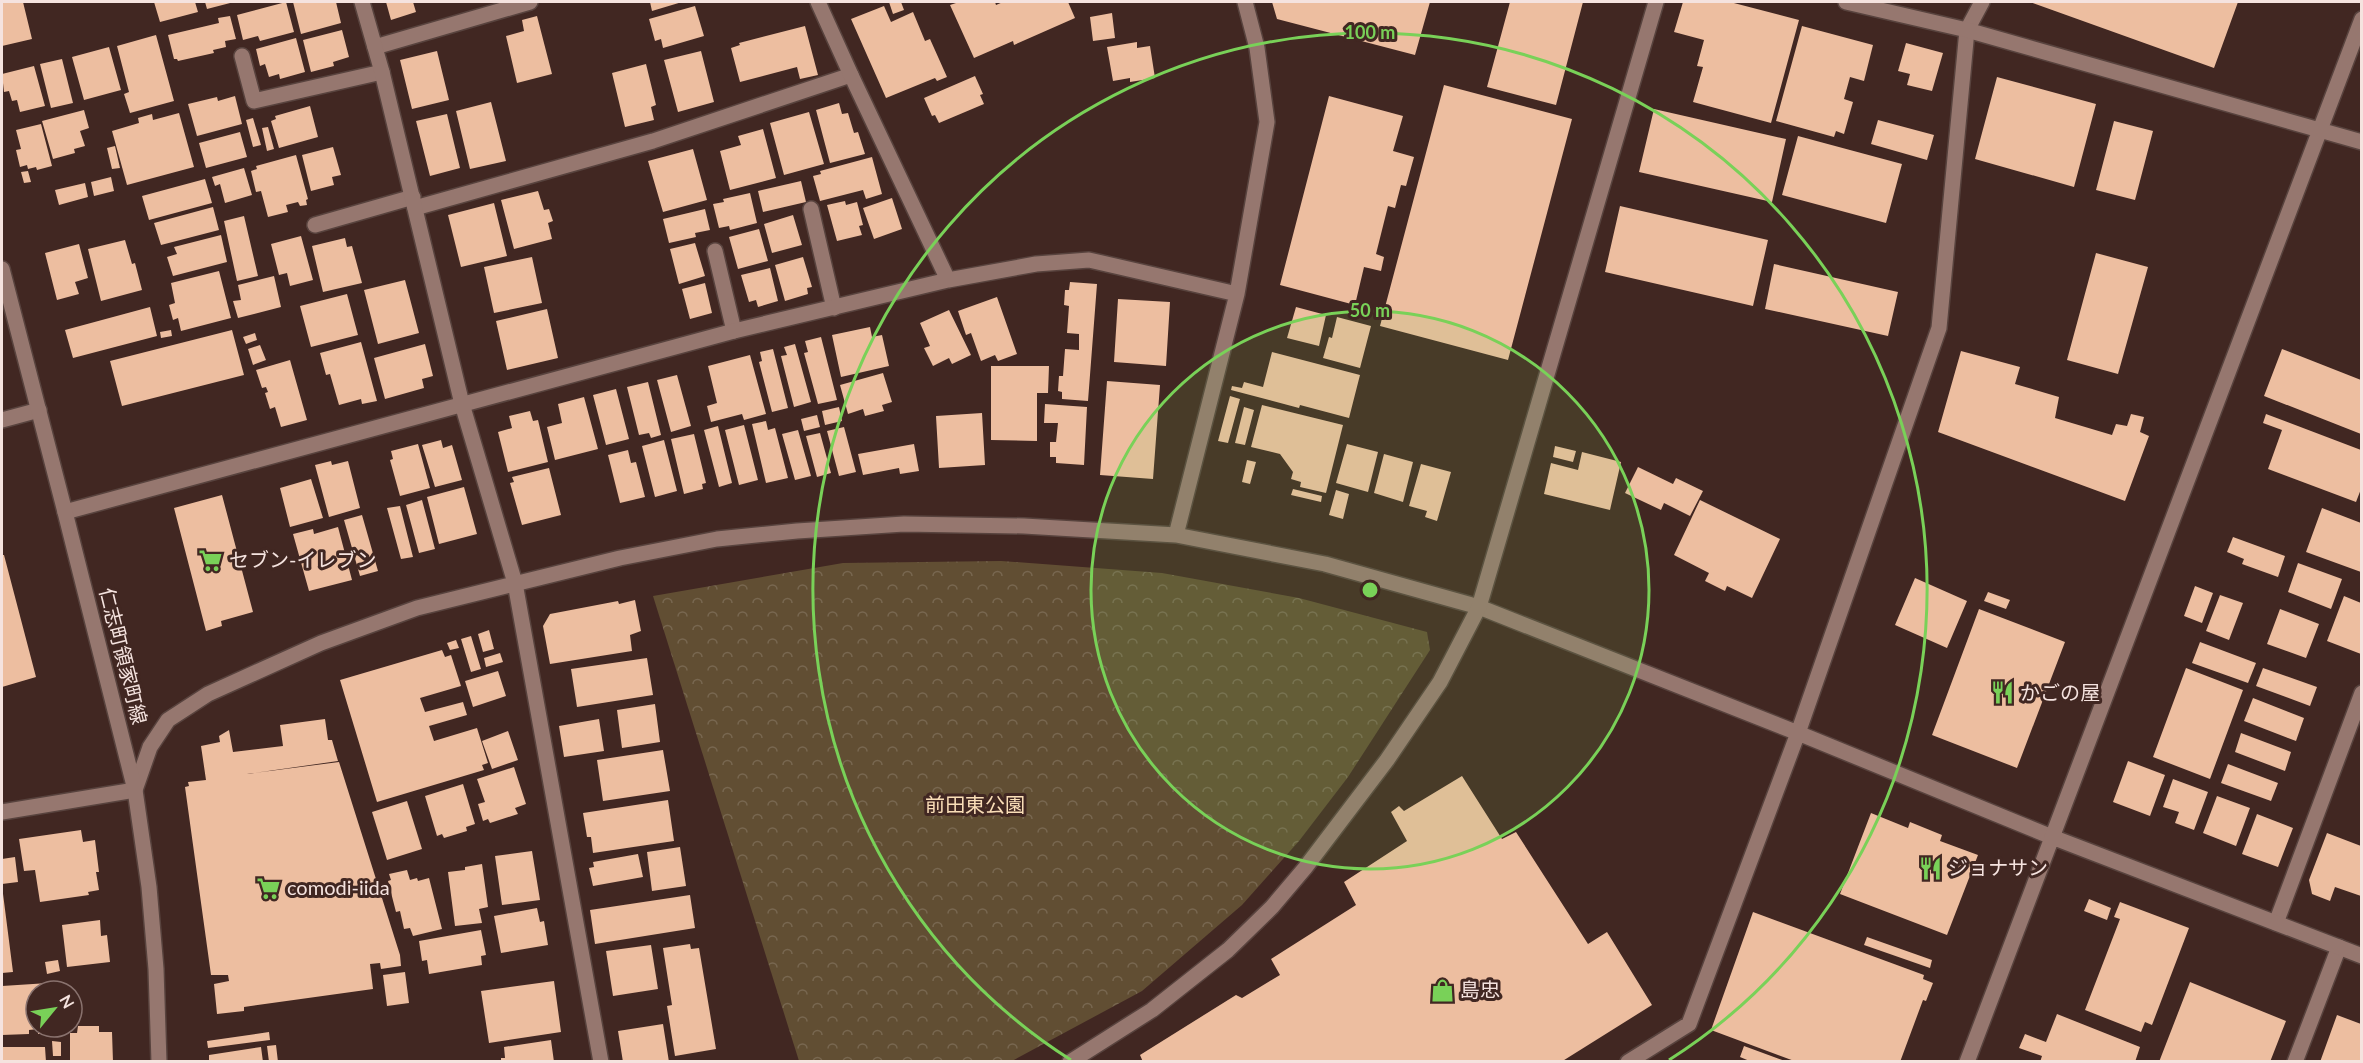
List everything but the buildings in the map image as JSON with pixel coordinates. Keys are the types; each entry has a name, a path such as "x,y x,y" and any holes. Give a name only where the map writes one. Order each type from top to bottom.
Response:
{"street":[{"path":"363,2 462,404 515,583 601,1062"},
{"path":"375,46 530,2"},
{"path":"818,2 948,280"},
{"path":"1176,535 1237,294 1267,122 1257,48 1245,2"},
{"path":"1070,1062 1152,1010 1228,950 1272,907 1305,868 1387,760 1440,682 1479,607 1656,2"},
{"path":"1846,2 1967,30 2361,142"},
{"path":"1628,1062 1689,1024 1798,733 1939,328 1967,30 1982,2"},
{"path":"1967,1062 2361,19"},
{"path":"242,56 254,101 382,72"},
{"path":"315,225 414,203 653,141 851,75"},
{"path":"811,209 834,308"},
{"path":"715,250 734,331"},
{"path":"65,512 734,331 948,280 1036,264 1089,260 1237,294"},
{"name":"仁志町領家町線","path":"2,268 135,790 149,886 156,969 159,1062"},
{"path":"2,420 39,410"},
{"path":"2,812 135,790 150,747 168,720 208,694 321,644 406,612 620,558 707,541 797,531 904,524 1002,525 1176,535 1324,564 1479,607 1798,733 2052,837 2361,956"},
{"path":"2276,923 2361,693"},
{"path":"2295,1062 2339,947"}],"green space":[{"name":"前田東公園","path":"1001,561 1162,573 1299,598 1427,632 1430,650 1348,777 1299,841 1242,905 1142,991 1012,1061 799,1061 653,596 843,563"}],"place":[{"name":"セブン-イレブン","path":"211,560"},
{"name":"かごの屋","path":"2002,693"},
{"name":"ジョナサン","path":"1930,868"},
{"name":"comodi-iida","path":"269,888"},
{"name":"島忠","path":"1442,990"}]}
